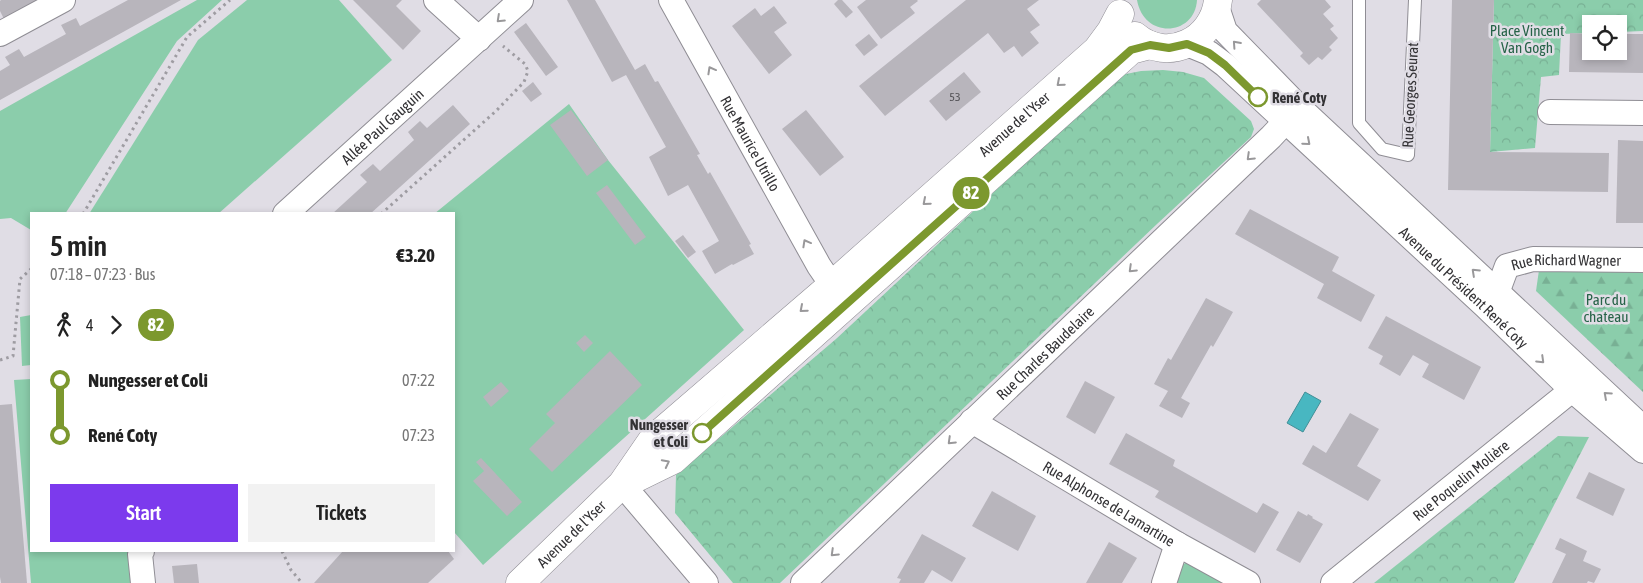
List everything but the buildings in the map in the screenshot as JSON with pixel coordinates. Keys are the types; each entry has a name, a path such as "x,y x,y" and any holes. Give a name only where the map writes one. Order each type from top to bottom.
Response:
{"main road":[{"path":"1119,7 1127,27 1137,38 1150,45 1169,48 1187,44 1201,36 1211,23 1217,4"},
{"name":"Avenue de l'Yser","path":"841,293 1097,50 1111,31 1119,7"},
{"name":"Avenue de l'Yser","path":"520,583 622,484 653,439 841,293 1131,50 1150,45"}],"street":[{"path":"0,34 63,0"},
{"path":"436,0 484,34 521,0"},
{"name":"Rue Maurice Utrillo","path":"671,0 819,266 841,293"},
{"name":"Avenue du Président René Coty","path":"1217,4 1225,31 1292,114"},
{"name":"Allée Paul Gauguin","path":"287,212 484,34"},
{"name":"Avenue du Président René Coty","path":"1187,44 1209,53 1292,114 1579,383 1643,451"},
{"path":"1550,112 1643,113"},
{"name":"Rue Charles Baudelaire","path":"803,583 1292,114"},
{"name":"Rue Richard Wagner","path":"1491,299 1507,266 1533,259 1643,260"},
{"name":"Avenue du Président René Coty","path":"1579,383 1643,428"},
{"name":"Rue Poquelin Molière","path":"1333,583 1579,383"},
{"name":"Rue Alphonse de Lamartine","path":"972,421 1178,544 1248,583"},
{"path":"622,484 706,583"},
{"path":"1164,583 1178,544"},
{"path":"141,552 143,583"}],"lane":[{"name":"Rue Georges Seurat","path":"1359,0 1359,123 1382,149 1408,155 1414,0"}],"path":[{"path":"84,212 187,37 230,0"},
{"path":"383,212 496,111 524,82 528,72 525,64 484,34"},
{"path":"0,360 13,356 20,279 30,270"},
{"path":"283,552 292,570 302,583"}],"green space":[{"path":"197,0 222,0 177,41 66,212 30,212 30,229 11,218 0,219 0,111"},
{"path":"247,0 339,0 392,60 220,212 90,212 198,40"},
{"path":"1137,0 1197,0 1194,12 1188,21 1179,26 1169,28 1159,27 1149,22 1142,13"},
{"name":"Place Vincent Van Gogh","path":"1494,0 1643,0 1643,31 1627,32 1627,15 1582,15 1582,33 1561,34 1559,75 1541,77 1535,148 1490,152"},
{"path":"1163,70 1183,72 1204,78 1251,121 1254,129 1251,137 780,583 733,583 675,513 676,475 836,339 1121,75 1141,71"},
{"path":"569,104 608,160 744,330 483,565 455,533 455,212 436,212"},
{"name":"Parc du chateau","path":"1539,270 1643,271 1643,392 1536,291"},
{"path":"30,315 30,365 22,366 20,317"},
{"path":"30,379 30,552 129,552 132,583 31,583 14,380"},
{"path":"1558,436 1589,437 1514,583 1374,583"},
{"path":"1189,561 1233,583 1172,583 1182,565"}],"water":[{"path":"1305,392 1321,401 1303,432 1287,423"}],"bus line":[{"name":"82","path":"702,433 1131,50 1150,45 1159,48 1169,48 1187,44 1209,53 1225,65 1258,97"}],"place":[{"name":"René Coty","path":"1258,97"},
{"name":"Nungesser et Coli","path":"702,433"}]}
